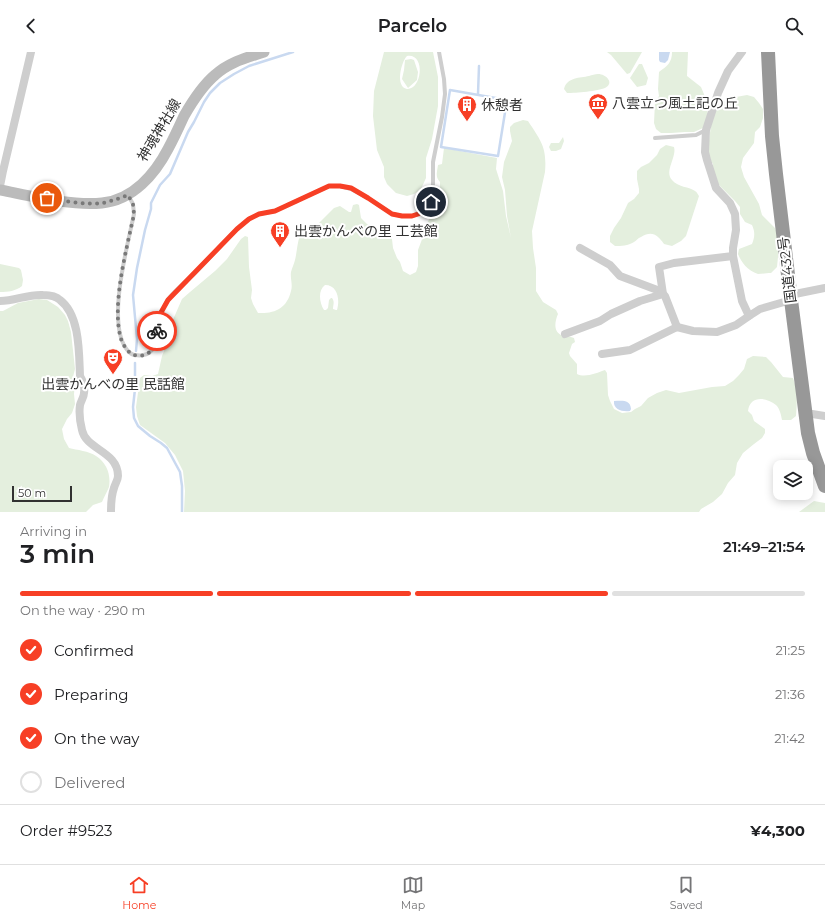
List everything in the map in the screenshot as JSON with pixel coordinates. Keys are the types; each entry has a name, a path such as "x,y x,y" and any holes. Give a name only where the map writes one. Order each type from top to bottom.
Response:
{"highway":[{"name":"国道432号","path":"768,52 772,136 790,298 808,433 813,453 825,486"}],"main road":[{"name":"神魂神社線","path":"0,190 86,203 104,202 128,195 138,187 160,164 185,116 204,87 215,75 235,61 264,52"}],"street":[{"path":"0,186 31,52"},
{"path":"742,52 728,70 718,93 706,130 706,152 716,188 730,203 735,214 736,230 733,256 742,300 749,316"},
{"path":"580,248 610,265 620,276 660,291 665,296 677,327"},
{"path":"663,294 659,267 674,263 733,256"},
{"path":"602,354 630,350 677,327 693,331 717,332 736,326 760,309 790,298 825,288"},
{"path":"0,301 8,301 43,294 60,299 72,317 76,329 80,376 83,382 84,394 80,405 80,410 84,437 91,444 108,455 114,462 117,469 118,478 110,501 111,512"},
{"path":"565,334 600,321 611,314 640,301 663,294"},
{"path":"806,413 825,416"}],"lane":[{"path":"128,195 133,204 134,214 119,295 119,329 124,346 130,353 142,356 152,351 156,342 159,316 168,300 233,233 249,219 259,214 275,211 329,186 351,188 392,214 412,216 418,214 428,206 433,196 433,162 442,117 444,94 444,79 439,52"},
{"path":"655,138 696,135 706,130"}],"green space":[{"path":"384,52 433,52 438,77 438,106 432,139 426,158 426,178 421,189 414,194 407,196 396,193 387,184 384,177 384,167 377,150 373,116 374,91","holes":["407,56 413,57 417,60 419,65 419,78 412,88 407,89 401,84 400,74"]},
{"path":"607,52 642,52 630,73 627,74"},
{"path":"672,52 688,52 687,76 701,87 706,99 708,116 703,128 694,132 661,133 656,129 654,123 655,102 659,96 659,72 670,62"},
{"path":"405,60 414,60 418,72 417,80 408,88 402,79"},
{"path":"639,64 642,64 648,78 646,85 637,87 630,78"},
{"path":"598,74 604,75 609,81 608,86 605,88 571,93 567,93 564,89 571,80"},
{"path":"747,95 754,97 759,103 763,109 763,118 760,127 755,132 754,143 743,158 741,167 744,177 759,204 762,215 775,228 778,236 779,247 777,267 771,273 754,273 745,266 739,257 739,249 752,244 754,230 752,225 745,222 740,214 740,207 718,184 713,172 713,164 708,154 711,125 716,111 723,102"},
{"path":"523,120 528,121 540,139 544,150 545,172 532,231 536,268 536,291 543,302 556,310 558,314 555,326 558,333 563,336 574,338 575,342 572,344 569,353 577,364 577,374 595,374 605,370 607,373 608,395 610,401 614,409 622,413 631,412 641,406 648,398 666,390 679,393 725,386 733,381 744,369 747,359 753,356 766,357 783,377 793,378 797,402 796,416 791,420 782,420 778,408 772,402 759,399 752,402 748,411 752,415 754,421 765,429 765,433 762,438 743,453 737,463 735,475 728,483 722,494 699,512 184,512 185,491 183,471 175,455 165,443 140,425 136,407 140,378 144,375 152,376 158,374 172,322 182,299 227,259 241,239 245,236 248,237 249,267 252,290 251,298 253,304 258,313 270,312 279,309 287,302 291,291 291,272 300,235 314,228 334,208 340,206 351,212 353,205 357,204 359,205 361,218 367,224 378,231 388,231 392,239 393,248 403,271 410,275 416,272 418,266 418,250 427,223 438,205 440,197 440,182 437,178 437,172 438,165 442,164 444,148 497,158 496,169 503,191 506,216 511,238 502,177 504,162 512,141 510,127 514,123","holes":["325,285 333,288 337,294 337,310 333,309 334,302 332,298 329,300 328,308 326,310 324,310 321,303 321,290"]},
{"path":"563,137 564,141 561,149 551,151 549,147 551,143 559,143"},
{"path":"666,145 674,147 674,155 669,172 672,180 677,184 693,190 699,196 686,236 672,246 664,244 654,234 648,234 629,244 615,246 610,242 610,236 628,203 639,193 637,171 649,163 657,155 660,149"},
{"path":"0,264 19,268 21,270 23,280 22,286 12,291 0,292"},
{"path":"39,299 47,300 58,307 65,315 71,332 75,369 73,377 75,383 75,404 72,413 62,429 64,439 69,448 90,453 100,459 109,474 109,487 102,502 93,505 86,512 0,512 0,311 3,311 18,303"},
{"path":"814,501 825,503 825,512 799,512"}],"water":[{"path":"659,52 670,52 668,60 665,63 660,62"},
{"path":"614,401 627,402 631,409 630,411 622,411 617,408"}],"waterway":[{"path":"136,351 137,339 133,295 137,268 151,209 151,203 160,185 170,174 188,132 210,93 220,83 249,66 293,52"},
{"path":"478,94 479,66"},
{"path":"450,90 507,100 498,156 441,147 450,90"},
{"path":"135,363 134,418 138,426 167,448 180,472 182,486 182,512"}],"way so far":[{"path":"47,198 91,203 104,202 128,195 133,204 134,214 119,295 118,315 121,339 124,346 130,353 142,356 152,351 156,342 157,331"}],"place":[{"name":"八雲立つ風土記の丘","path":"598,120"},
{"name":"休憩者","path":"467,122"},
{"name":"出雲かんべの里 工芸館","path":"280,248"},
{"name":"出雲かんべの里 民話館","path":"113,375"}],"route":[{"path":"157,331 159,316 168,300 237,229 249,219 259,214 275,211 329,186 351,188 392,214 402,216 412,216 418,214 431,202"}]}
